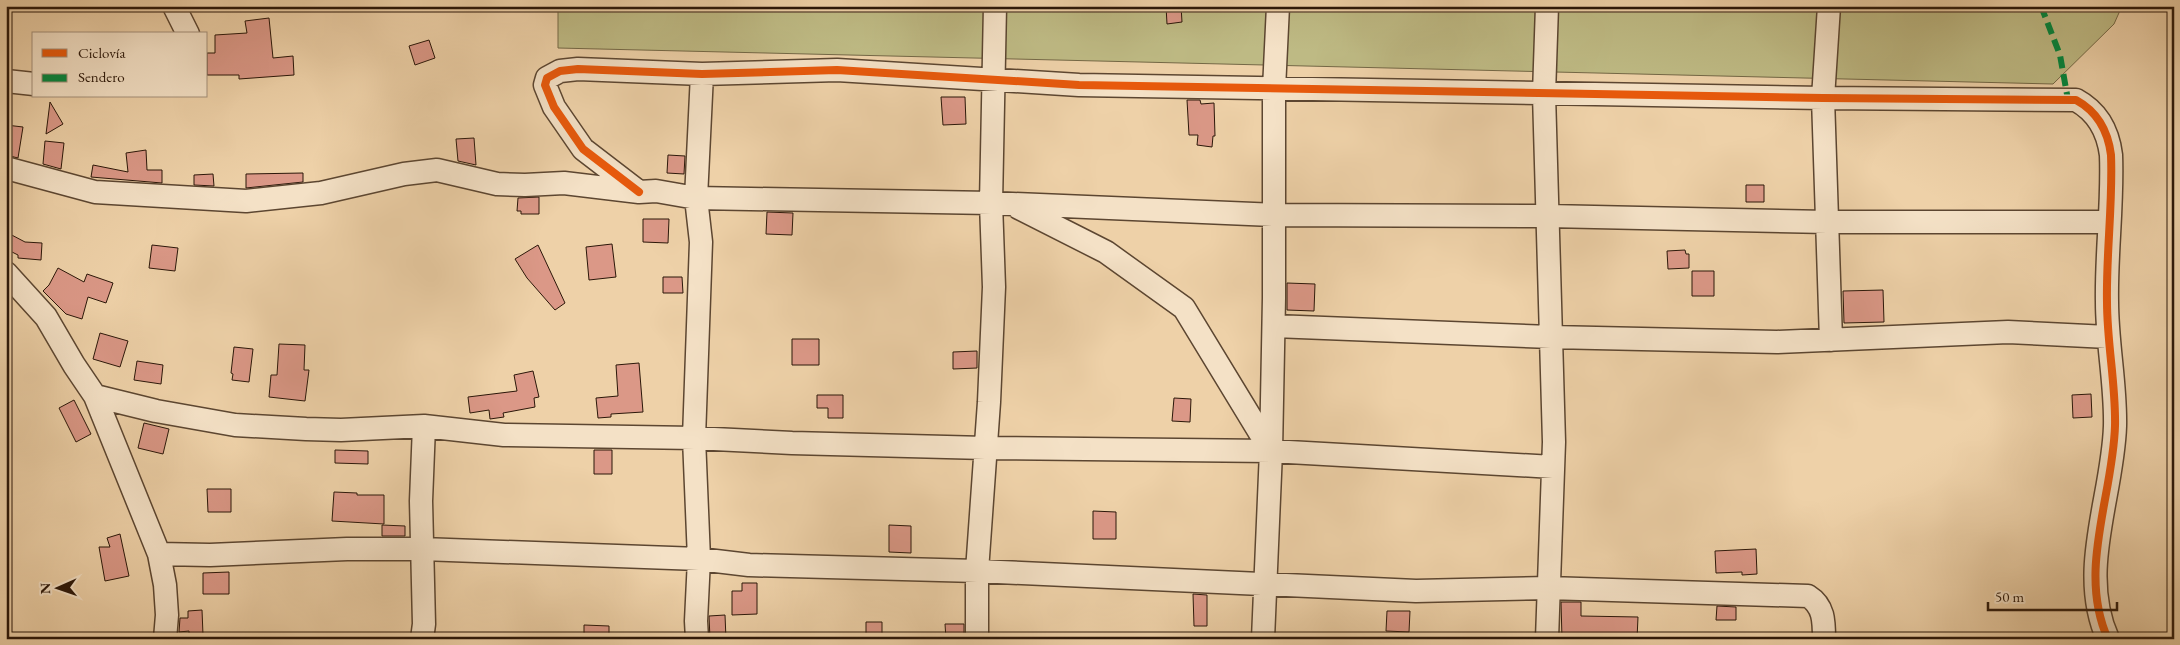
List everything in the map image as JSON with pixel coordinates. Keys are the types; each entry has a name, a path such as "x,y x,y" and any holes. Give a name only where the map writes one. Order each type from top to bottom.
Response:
{"street":[{"path":"174,6 187,32"},
{"path":"977,639 977,571 994,287 1001,203 993,80 994,6"},
{"path":"1263,639 1274,326 1274,89 1278,6"},
{"path":"1547,6 1544,94 1553,467 1547,639"},
{"path":"1829,6 1823,98 1831,340"},
{"path":"638,192 583,149 554,107 545,85 547,78 560,71 578,68 702,74 837,70 1080,85 1544,94 2076,100 2085,105 2097,117 2110,144 2112,165 2107,301 2108,337 2114,377 2115,427 2111,470 2098,543 2096,589 2101,621 2108,639"},
{"path":"697,639 696,621 700,559 694,438 701,242 696,198 702,74"},
{"path":"6,81 32,84"},
{"path":"6,168 95,192 246,200 320,193 404,174 437,170 497,184 564,183 638,192 656,191 696,198 1001,203 1274,215 1548,216 1827,222 2109,222"},
{"path":"1001,203 1106,252 1184,308 1270,451"},
{"path":"6,273 46,317 74,365 95,396 159,554 167,616 165,639"},
{"path":"1274,326 1551,337 1777,342 2008,332 2108,337"},
{"path":"95,396 156,411 235,424 341,430 424,426 504,435 694,438 792,443 985,448 1270,451 1553,467"},
{"path":"422,639 424,624 421,501 424,426"},
{"path":"159,554 210,555 347,549 422,549 700,559 749,565 977,571 1448,592 1548,588 1808,596 1814,600 1822,612 1824,639"}],"shaded area":[{"path":"558,6 2122,6 2114,24 2053,84 558,48"}],"building":[{"path":"1166,6 1181,6 1182,22 1167,24"},
{"path":"269,18 273,58 293,56 294,75 239,79 239,75 208,75 208,53 215,53 215,35 247,33 245,21"},
{"path":"429,40 435,58 415,65 409,46"},
{"path":"941,97 965,97 966,124 943,125"},
{"path":"1187,100 1200,100 1201,104 1214,103 1215,136 1213,136 1212,147 1197,145 1198,135 1189,135"},
{"path":"50,102 63,124 46,134"},
{"path":"6,125 23,127 18,158 6,155"},
{"path":"474,138 476,165 458,161 456,139"},
{"path":"45,141 64,143 61,169 43,164"},
{"path":"146,150 147,170 162,170 162,183 91,177 93,165 128,172 126,153"},
{"path":"668,155 685,156 684,174 667,173"},
{"path":"303,173 303,182 246,188 246,174"},
{"path":"213,174 214,186 194,185 194,175"},
{"path":"1746,185 1764,185 1764,202 1746,202"},
{"path":"539,197 539,214 521,214 521,211 517,211 518,198"},
{"path":"767,212 793,213 792,235 766,234"},
{"path":"643,219 669,219 668,243 643,242"},
{"path":"6,232 25,242 42,243 41,260 18,258 18,255 6,249"},
{"path":"612,244 616,277 589,280 586,247"},
{"path":"152,245 178,248 175,271 149,268"},
{"path":"538,245 565,303 555,310 527,278 515,259"},
{"path":"1685,250 1686,254 1689,254 1689,268 1668,269 1667,251"},
{"path":"58,268 84,282 87,274 113,283 106,303 88,297 82,319 66,314 43,291 49,285"},
{"path":"1692,271 1714,271 1714,296 1692,296"},
{"path":"663,277 682,277 683,293 663,293"},
{"path":"1287,283 1315,284 1314,311 1287,310"},
{"path":"1883,290 1884,322 1844,323 1843,291"},
{"path":"100,333 128,341 120,367 93,359"},
{"path":"792,339 819,339 819,365 792,365"},
{"path":"279,344 305,345 304,370 309,370 305,401 269,397 271,375 277,375"},
{"path":"234,347 253,349 249,382 232,380"},
{"path":"977,351 977,368 953,369 953,352"},
{"path":"137,361 163,365 161,384 134,380"},
{"path":"639,363 643,412 611,414 611,417 598,418 596,398 618,396 616,365"},
{"path":"533,371 539,397 534,398 535,407 503,413 504,417 490,419 489,410 470,413 468,397 517,391 514,375"},
{"path":"2091,394 2092,417 2073,418 2072,395"},
{"path":"817,395 843,395 843,418 828,418 828,408 817,408"},
{"path":"1174,398 1191,399 1190,422 1172,421"},
{"path":"74,400 91,434 76,442 59,408"},
{"path":"144,423 169,429 163,454 138,448"},
{"path":"335,450 368,451 368,464 335,463"},
{"path":"594,450 612,450 612,474 594,474"},
{"path":"207,489 231,489 231,512 208,512"},
{"path":"334,492 357,493 357,495 384,495 384,524 332,521"},
{"path":"1093,511 1116,512 1116,539 1093,539"},
{"path":"382,525 405,526 405,536 382,536"},
{"path":"889,525 911,526 911,553 889,552"},
{"path":"120,534 129,576 105,581 99,547 110,547 107,538"},
{"path":"1756,549 1757,574 1742,575 1742,572 1716,573 1715,551"},
{"path":"229,572 229,594 203,594 203,573"},
{"path":"742,583 757,583 757,614 732,615 732,591 742,591"},
{"path":"1193,594 1207,595 1207,626 1194,626"},
{"path":"1561,602 1581,602 1581,616 1638,617 1637,639 1562,639"},
{"path":"1717,606 1736,607 1736,620 1716,620"},
{"path":"202,610 203,635 189,636 189,631 179,632 180,618 188,618 188,611"},
{"path":"1387,611 1410,611 1409,632 1386,631"},
{"path":"725,615 726,639 710,639 709,616"},
{"path":"866,622 882,622 882,639 866,639"},
{"path":"945,624 964,624 964,639 946,639"},
{"path":"584,625 609,626 609,639 584,639"}],"marked path":[{"path":"2041,6 2060,55 2068,100"}],"cycle path":[{"path":"639,192 583,149 554,107 545,85 547,78 560,71 578,69 702,74 837,70 1079,85 1823,98 2076,100 2090,110 2101,123 2110,146 2111,155 2107,302 2115,426 2113,452 2096,560 2096,587 2099,613 2108,639"}]}
